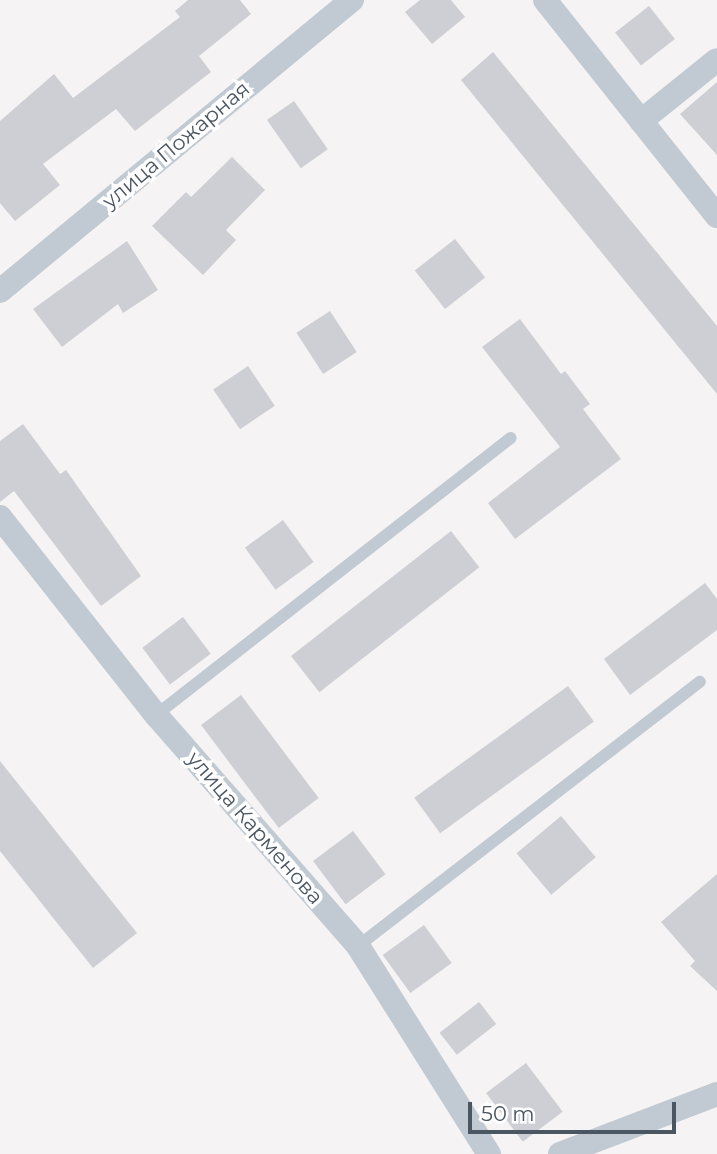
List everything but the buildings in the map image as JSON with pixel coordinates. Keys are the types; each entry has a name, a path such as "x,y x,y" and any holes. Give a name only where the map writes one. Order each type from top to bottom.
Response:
{"street":[{"name":"улица Пожарная","path":"0,291 352,0"},
{"path":"545,0 717,216"},
{"path":"641,121 717,60"},
{"name":"улица Карменова","path":"3,526 156,715 358,946 489,1154"},
{"path":"561,1154 717,1094"}],"lane":[{"path":"156,715 511,438"},
{"path":"358,946 701,682"}]}
